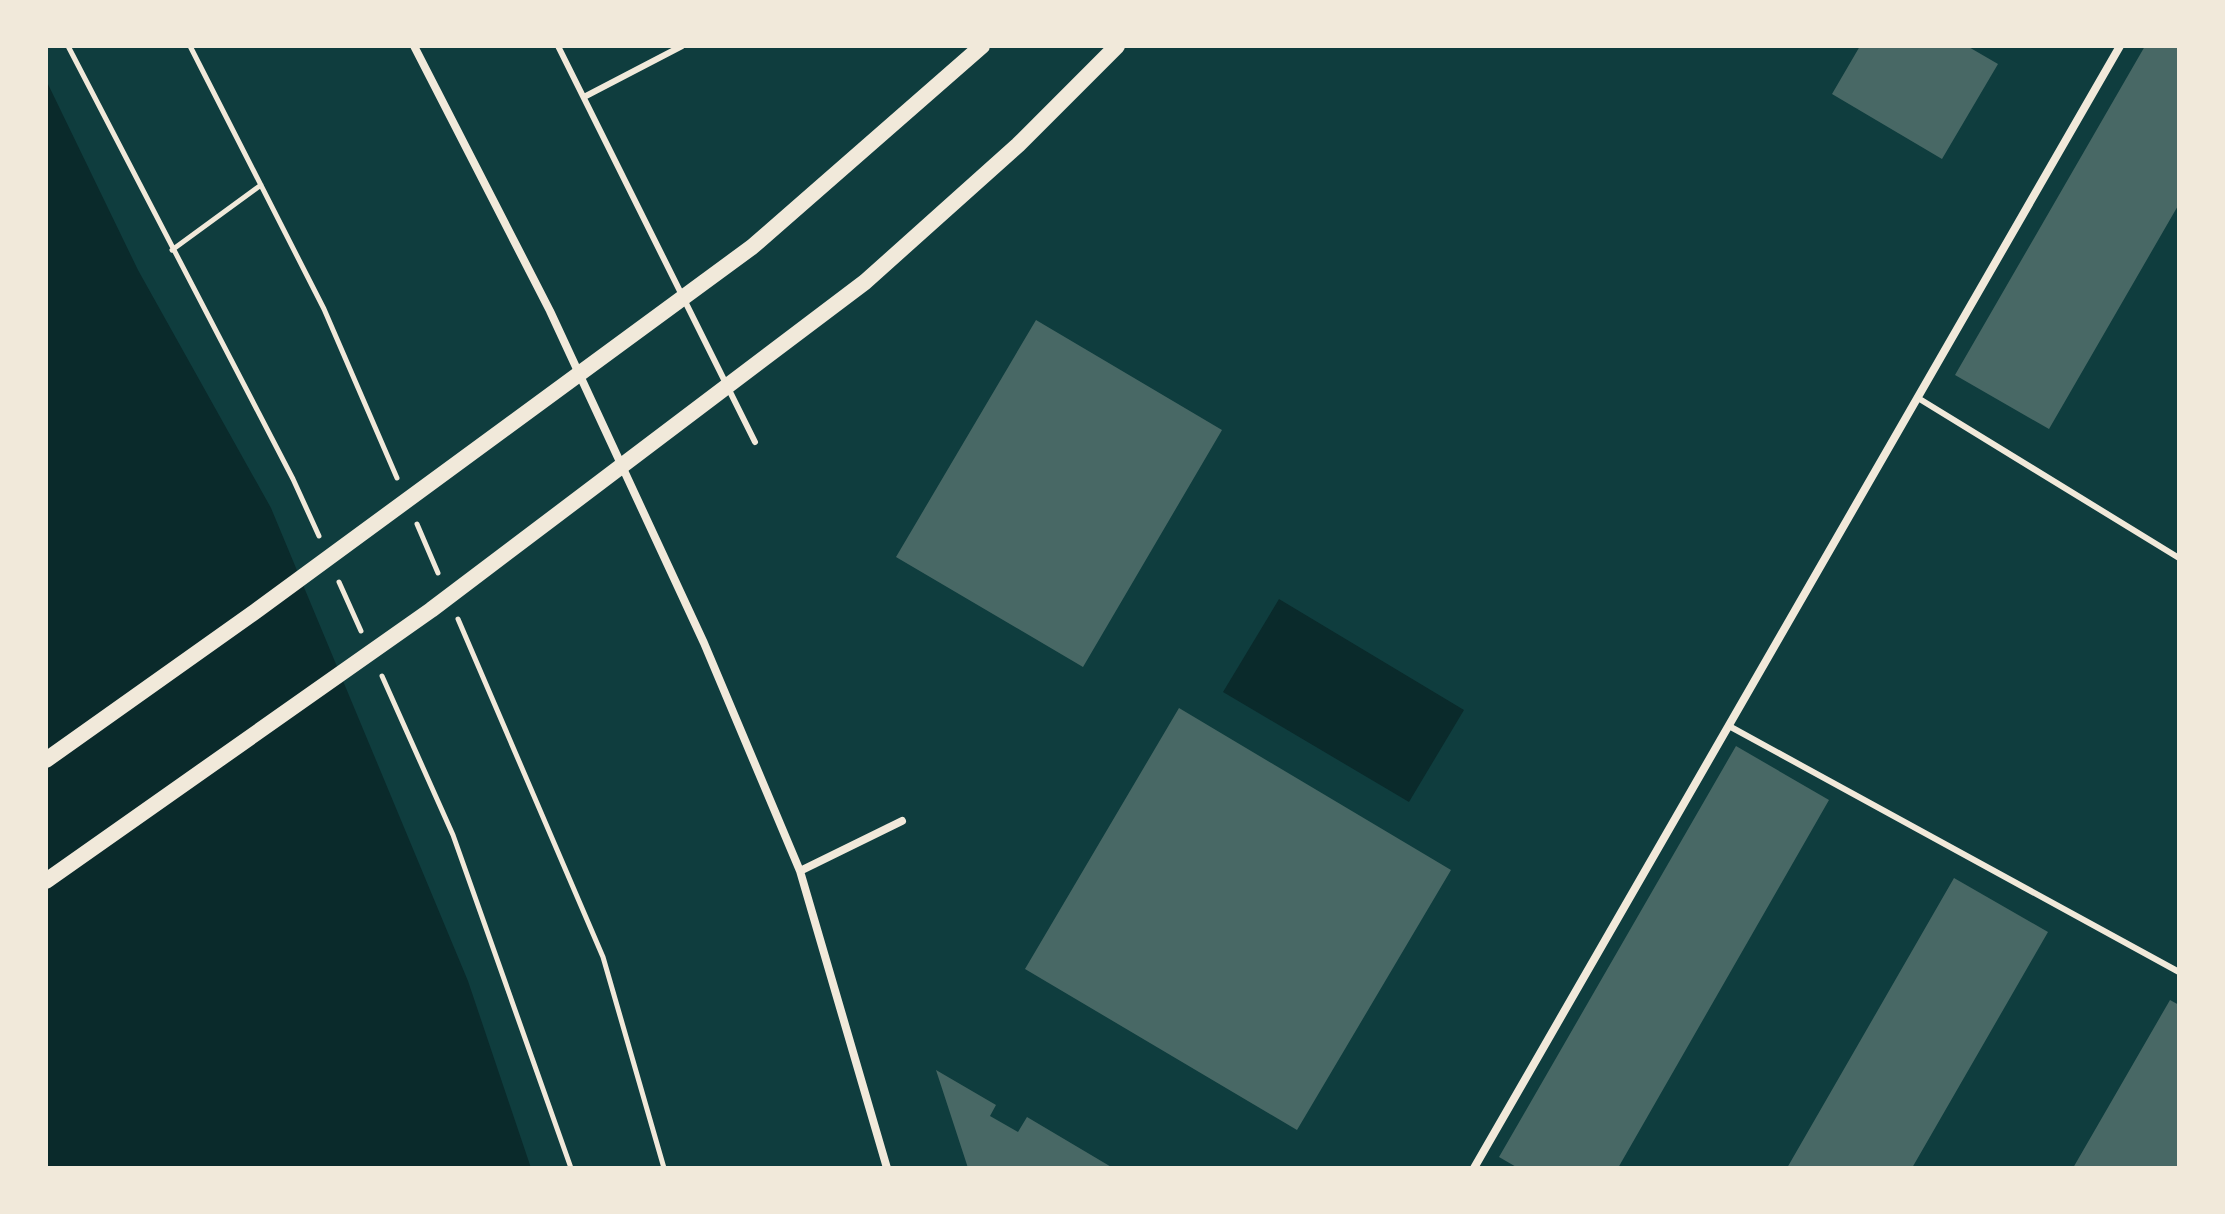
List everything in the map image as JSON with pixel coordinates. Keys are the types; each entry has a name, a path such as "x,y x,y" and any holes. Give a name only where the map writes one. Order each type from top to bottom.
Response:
{"main road":[{"path":"46,760 256,611 752,247 982,46"},
{"path":"46,881 431,610 865,282 1018,145 1117,46"}],"street":[{"path":"414,46 557,326 704,643 800,871 887,1168"},
{"path":"1474,1168 2120,46"},
{"path":"800,871 902,821"}],"lane":[{"path":"558,46 755,442"},
{"path":"584,97 682,46"},
{"path":"1918,398 2179,558"},
{"path":"1729,726 2179,972"}],"path":[{"path":"68,46 293,479 325,550"},
{"path":"172,250 261,185"},
{"path":"338,578 363,636"},
{"path":"376,664 453,835 571,1168"}],"water":[{"path":"46,80 138,270 271,508 468,981 531,1168 46,1168"},
{"path":"1279,599 1464,710 1409,802 1223,692"}],"building":[{"path":"1860,46 1967,46 1998,64 1942,159 1832,94"},
{"path":"2145,46 2179,46 2179,204 2049,429 1955,375"},
{"path":"1036,320 1222,430 1083,667 896,557"},
{"path":"1179,708 1451,870 1297,1130 1025,969"},
{"path":"1736,746 1829,800 1618,1168 1518,1168 1499,1157"},
{"path":"1954,878 2048,932 1912,1168 1787,1168"},
{"path":"2170,1000 2179,1005 2179,1168 2073,1168"},
{"path":"936,1070 996,1105 990,1116 1018,1132 1027,1117 1113,1168 968,1168"}]}
